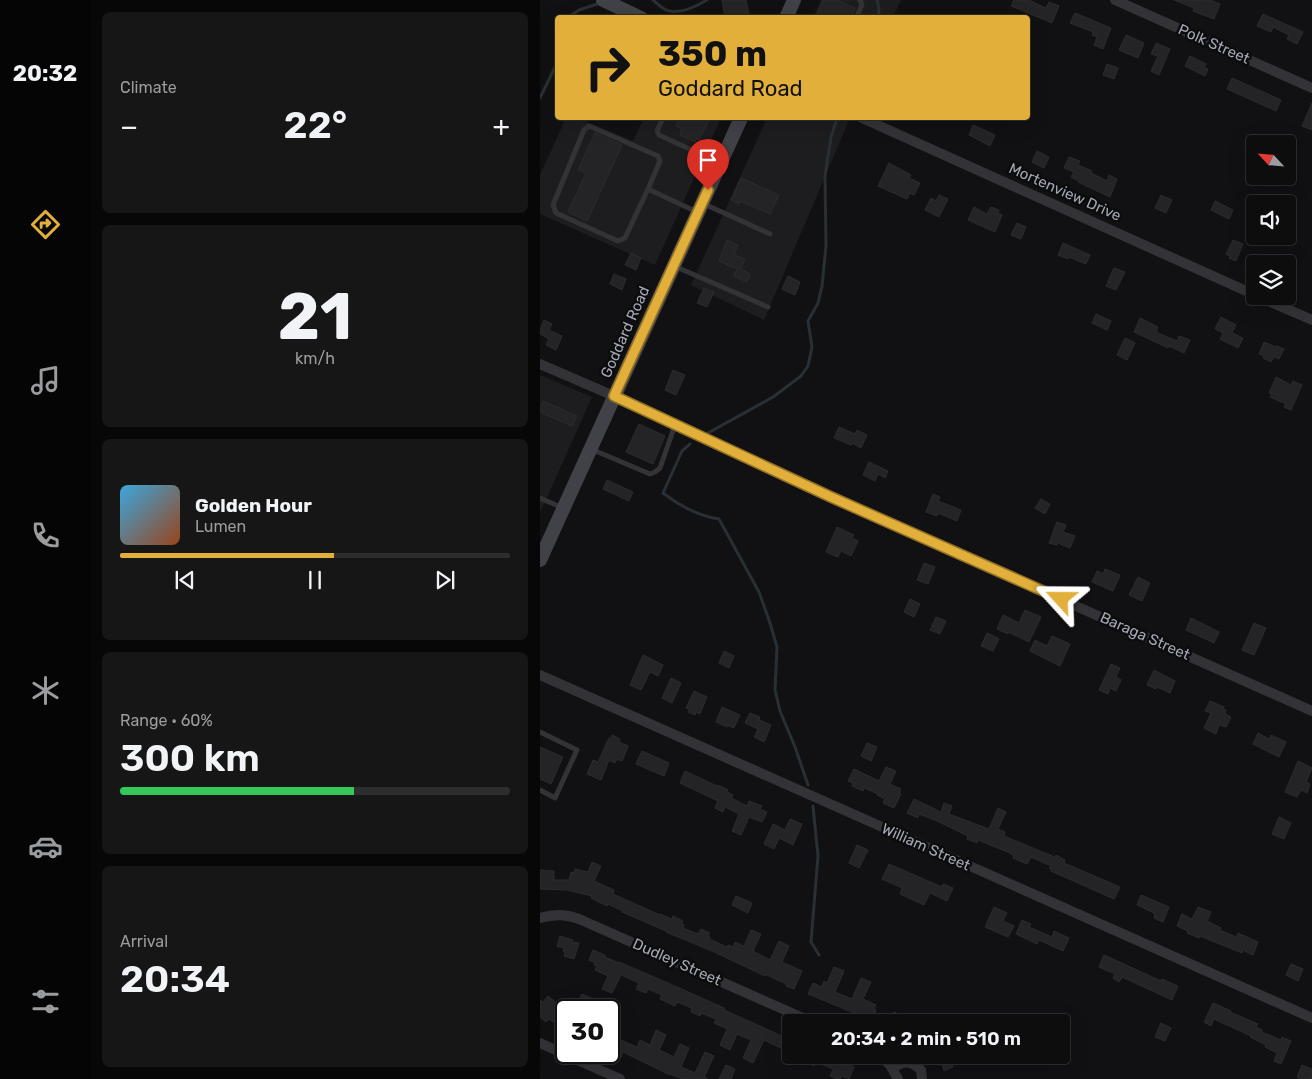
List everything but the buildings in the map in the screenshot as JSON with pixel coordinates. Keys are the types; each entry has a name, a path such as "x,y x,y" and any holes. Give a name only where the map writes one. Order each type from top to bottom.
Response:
{"main road":[{"path":"787,15 794,0"},
{"path":"607,2 635,15"},
{"name":"Goddard Road","path":"540,560 740,120"}],"street":[{"name":"Polk Street","path":"1115,0 1312,88"},
{"name":"Mortenview Drive","path":"866,120 1246,291"},
{"name":"Mortenview Drive","path":"1277,305 1312,320"},
{"name":"Baraga Street","path":"540,364 614,396 836,499 1312,711"},
{"name":"William Street","path":"540,675 1312,1018"},
{"name":"Dudley Street","path":"540,918 558,915 579,919 794,1014"},
{"path":"540,1043 620,1079"},
{"path":"892,1068 904,1062 913,1064 921,1070 922,1079"},
{"path":"888,1064 898,1079"}],"lane":[{"path":"857,15 862,5 860,0"},
{"path":"662,120 657,131 659,135 720,164"},
{"path":"588,126 658,156 660,161 648,189 625,238 618,240 556,213 553,205 584,130 588,126"},
{"path":"648,189 770,234"},
{"path":"673,266 768,307"},
{"path":"590,448 650,474 660,468 675,425"},
{"path":"540,498 563,508"},
{"path":"540,732 578,750 555,798 540,790"}],"shaded area":[{"path":"821,0 901,0 894,15 814,15"},
{"path":"565,120 583,120 633,141 643,120 720,120 655,265 540,214 540,175"},
{"path":"766,120 849,120 764,320 691,285"},
{"path":"540,375 592,397 540,513"}],"waterway":[{"path":"653,0 666,10 675,12 689,9 707,0"},
{"path":"877,0 878,15"},
{"path":"572,15 579,10 600,3"},
{"path":"540,98 555,67"},
{"path":"708,433 773,397 801,376 808,366 812,347 808,321 818,303 822,286 826,246 825,176 831,137 837,120"},
{"path":"690,444 682,451 663,493 690,510 704,516 719,519 759,592 777,647 775,690 780,711 808,785"},
{"path":"813,806 818,856 811,942 819,955"}],"route":[{"path":"708,190 614,396 831,497 1061,599"}]}
